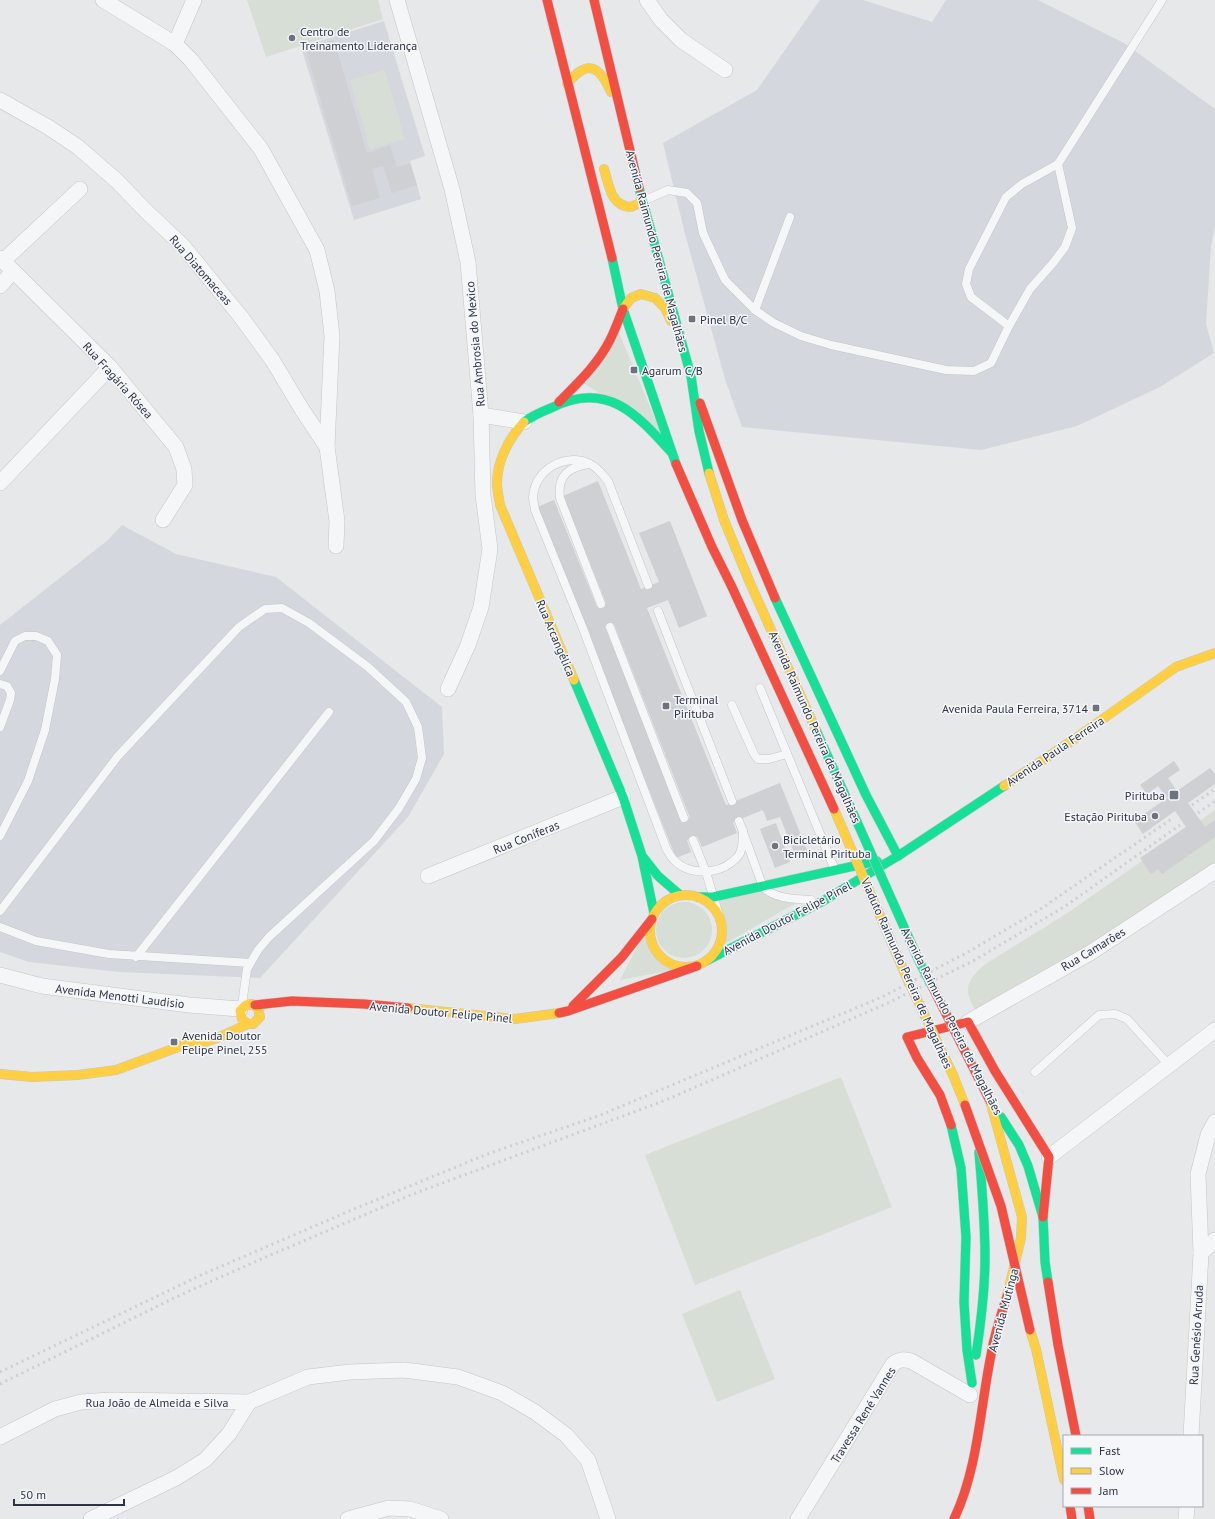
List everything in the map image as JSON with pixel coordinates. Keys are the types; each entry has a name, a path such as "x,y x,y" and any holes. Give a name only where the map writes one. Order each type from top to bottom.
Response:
{"main road":[{"path":"547,0 566,84 577,118 614,264 623,309 671,452"},
{"name":"Avenida Raimundo Pereira de Magalhães","path":"594,0 642,202 691,376 694,405 708,470 724,520 750,583 920,963 990,1101 1000,1124 1019,1145 1028,1166 1043,1217 1046,1262 1058,1345 1076,1435"},
{"path":"566,84 580,70 591,68 597,70 607,82 624,125"},
{"path":"577,118 588,125"},
{"path":"602,161 613,196 622,205 630,208 638,207 642,202"},
{"path":"557,404 588,372 599,358 608,345 623,309 631,298 642,294 655,298 665,308 683,347"},
{"path":"691,376 742,520 778,606 866,795 898,856"},
{"path":"524,422 568,399 596,397 608,400 629,412 671,452"},
{"name":"Rua Arcangélica","path":"524,422 508,444 502,461 497,482 500,505 624,798 642,856 653,916"},
{"name":"Viaduto Raimundo Pereira de Magalhães","path":"671,452 712,547 731,585 847,838 906,976 953,1074 1001,1206 1030,1330 1036,1348 1063,1475"},
{"name":"Avenida Paula Ferreira","path":"898,856 1076,738 1176,667 1215,653"},
{"name":"Rua Arcangélica","path":"642,856 658,876 680,895"},
{"name":"Avenida Doutor Felipe Pinel","path":"698,897 713,897 762,887 898,856"},
{"name":"Avenida Doutor Felipe Pinel","path":"706,961 822,901 898,856"},
{"path":"568,1011 622,957 661,904 670,898 680,895 698,897 706,901 714,908 719,916 722,926 722,936 719,946 714,954 706,961 696,966 675,966 663,959 658,954 651,941 650,934 653,916"},
{"name":"Avenida Doutor Felipe Pinel","path":"241,1010 292,1001 364,1004 515,1019 568,1011 696,966"},
{"path":"299,1010 313,1002"},
{"path":"259,1009 260,1017 253,1022 242,1019 241,1010 259,1009"},
{"path":"0,1074 32,1077 78,1075 116,1070 189,1043 205,1042 253,1022 271,1018"},
{"path":"970,1393 964,1302 966,1237 960,1168 951,1124 940,1095 917,1058 907,1037 968,1022 1039,1153 1043,1217"},
{"path":"189,1043 200,1034"},
{"name":"Avenida Mutinga","path":"954,1519 962,1502 972,1464 991,1353 1021,1238 1022,1217 1000,1124"},
{"name":"Avenida Mutinga","path":"970,1393 982,1319 984,1288 985,1240 977,1138"},
{"path":"1019,1145 1039,1153"},
{"path":"1070,1507 1072,1519"},
{"path":"1088,1507 1090,1519"}],"street":[{"path":"103,0 175,44 191,60 261,149 317,250 328,291 332,336 327,447 337,521 336,546"},
{"path":"175,44 194,0"},
{"name":"Rua Ambrosia do Mexico","path":"397,0 452,189 468,262 482,414 483,495 490,549 481,607 468,645 448,689"},
{"path":"647,0 661,20 681,40 725,70"},
{"name":"Rua Diatomaceas","path":"0,100 78,146 117,181 146,211 184,246 241,317 273,361 327,447"},
{"path":"0,286 6,263 80,189"},
{"name":"Rua Fragária Rósea","path":"6,263 110,367 176,447 184,469 185,485 163,520"},
{"path":"0,483 110,367"},
{"path":"482,414 524,422"},
{"path":"490,549 507,522"},
{"name":"Rua Coníferas","path":"428,876 624,798"},
{"name":"Rua Camarões","path":"968,1022 1090,953 1215,872"},
{"name":"Avenida Menotti Laudisio","path":"0,976 42,986 189,1005 241,1010"},
{"path":"1039,1153 1169,1065 1215,1030"},
{"name":"Rua Genésio Arruda","path":"1191,1435 1201,1253 1198,1174 1208,1135 1215,1122"},
{"path":"1201,1253 1215,1240"},
{"name":"Travessa René Vannes","path":"798,1519 893,1364 903,1359 911,1361 970,1393"},
{"path":"91,1519 176,1478 205,1460 229,1434 249,1402 308,1377 350,1372 404,1370 458,1377 502,1393 535,1412 566,1434 588,1460 608,1519"},
{"name":"Rua João de Almeida e Silva","path":"0,1437 55,1409 81,1402 117,1400 249,1402"},
{"path":"1186,1519 1187,1507"},
{"path":"348,1519 389,1508 410,1509 441,1519"}],"lane":[{"path":"1009,326 971,298 966,284 969,269 1006,197 1022,184 1058,164 1162,0"},
{"path":"642,202 668,190 687,193 697,203 703,232 725,280 755,310 774,323 830,345 946,370 974,371 991,363 1009,326 1030,290 1065,247 1072,228 1058,164"},
{"path":"755,310 790,217"},
{"path":"648,585 608,481 597,468 579,460 567,460 557,463 541,475 533,498 535,510 582,626 667,850 675,862 687,868 706,872 717,871 724,868 737,858 741,852 743,831"},
{"path":"590,464 579,466 570,470 562,478 559,487 560,498 601,604"},
{"path":"0,911 118,756 239,627 265,609 282,608 309,623 368,667 406,702 418,727 422,758 416,780 399,808 374,841 269,937 258,950 247,970 241,1010"},
{"path":"658,611 732,801"},
{"path":"610,627 684,818"},
{"path":"0,671 15,641 25,636 36,636 48,641 57,655 55,679 45,730 28,781 0,836"},
{"path":"0,684 7,686 11,693 10,700 0,727"},
{"path":"760,688 835,871"},
{"path":"732,705 754,754 758,759 769,759 787,754"},
{"path":"136,957 329,712"},
{"path":"739,821 762,887 767,891 781,897 822,901"},
{"path":"692,840 706,872 719,916"},
{"path":"0,926 36,941 109,954 136,957 250,963"},
{"path":"1035,1072 1099,1015 1115,1014 1127,1019 1169,1065"}],"shaded area":[{"name":"Centro de Treinamento Liderança","path":"247,0 378,0 383,19 266,57"},
{"path":"820,0 863,0 932,22 946,0 1038,0 1124,43 1215,109 1215,224 1211,247 1206,324 1214,353 1160,387 1077,426 981,450 742,427 725,379 684,230 663,143 757,90"},
{"path":"384,21 425,156 410,161 421,199 354,220 301,47"},
{"path":"385,70 405,139 370,149 350,80"},
{"path":"619,333 660,431 585,384"},
{"path":"122,525 176,554 276,577 442,707 444,754 408,817 260,978 119,972 29,962 0,952 0,625 108,540"},
{"path":"1215,810 1215,863 1085,948 977,1014 970,999 968,988 972,977 984,965 1069,912"},
{"path":"763,890 798,902 721,946 724,927 716,899"},
{"path":"678,902 690,902 700,906 708,914 712,924 712,936 708,946 700,954 690,958 678,958 668,954 660,946 656,936 656,924 660,914 668,906"},
{"path":"646,929 649,944 654,955 664,964 678,969 620,980"},
{"path":"841,1077 892,1207 695,1285 645,1155"},
{"path":"740,1290 775,1379 717,1402 682,1314"}],"building":[{"path":"334,40 367,153 390,145 397,167 410,163 417,185 392,193 383,166 372,169 380,198 352,206 305,48"},
{"name":"Terminal Pirituba","path":"598,481 641,589 659,582 639,533 670,521 707,616 679,628 668,600 647,608 726,805 780,783 809,855 797,860 780,817 767,821 763,810 733,822 737,833 702,847 697,836 687,840 691,852 676,858 537,507 554,500 597,607 606,603 563,496","holes":["614,624 690,818 682,821 605,627"]},
{"name":"Estação Pirituba","path":"1174,761 1180,770 1168,778 1177,791 1210,768 1215,774 1215,784 1188,803 1205,827 1215,820 1215,837 1162,874 1158,869 1151,874 1140,858 1186,827 1175,811 1143,834 1134,821 1167,798 1158,786 1147,794 1140,785"},
{"name":"Bicicletário Terminal Pirituba","path":"776,823 790,862 775,868 760,829"}],"railway":[{"path":"1192,805 1215,789"},
{"path":"1198,813 1215,801"},
{"path":"0,1372 201,1275 354,1209 490,1153 598,1116 882,997 968,952 1039,910 1173,818"},
{"path":"0,1384 176,1297 259,1260 413,1194 666,1100 890,1002 973,961 1064,907 1180,825"}],"traffic: fast":[{"path":"639,188 691,376 699,431 709,473"},
{"path":"612,258 623,309 676,464"},
{"path":"524,422 540,413 571,400 588,398 604,399 618,405 632,414 671,452"},
{"path":"775,598 866,795 898,856"},
{"path":"574,680 623,797 642,856 654,913"},
{"path":"816,730 920,963 932,986"},
{"path":"706,961 823,901 898,856 1004,786"},
{"path":"643,857 658,876 680,895"},
{"path":"698,897 713,897 877,861"},
{"path":"1001,1117 1019,1145 1028,1166 1043,1217 1045,1262 1048,1282"},
{"path":"951,1125 961,1168 966,1237 964,1302 967,1350 972,1383"},
{"path":"976,1355 980,1330 985,1269 984,1218 979,1152"}],"traffic: slow":[{"path":"567,84 581,71 587,68 592,68 602,76 611,92"},
{"path":"604,169 609,187 619,203 624,206 631,207 642,202"},
{"path":"623,309 631,298 641,294 655,298 665,308 671,321"},
{"path":"524,422 513,435 499,466 497,483 500,505 574,680"},
{"path":"709,473 724,520 750,583"},
{"path":"750,583 816,730"},
{"path":"1004,786 1076,738 1176,667 1215,653"},
{"path":"834,809 906,976 953,1075 965,1105"},
{"path":"686,895 706,901 716,911 722,931 716,951 706,961 686,967 666,961 656,951 650,931 656,911 666,901 686,895"},
{"path":"0,1074 32,1077 78,1075 116,1070 189,1043 205,1042 248,1024 253,1024 260,1017 258,1008 252,1004 246,1005 240,1011 242,1019 248,1024"},
{"path":"408,1008 515,1019 559,1013"},
{"path":"990,1101 1022,1217 1021,1238 1007,1296"},
{"path":"1030,1330 1036,1349 1063,1475"}],"traffic: jam":[{"path":"547,0 612,258"},
{"path":"594,0 639,188"},
{"path":"559,402 600,357 610,340 623,309"},
{"path":"700,403 742,520 775,598"},
{"path":"676,464 712,547 731,585"},
{"path":"731,585 834,809"},
{"path":"573,1006 622,957 652,919"},
{"path":"559,1013 697,966"},
{"path":"932,986 990,1101"},
{"path":"255,1005 292,1001 364,1004 408,1008"},
{"path":"951,1125 940,1095 917,1058 907,1037 968,1022 995,1071 1049,1157 1043,1217"},
{"path":"965,1105 1001,1206 1030,1330"},
{"path":"1048,1282 1058,1345 1076,1435"},
{"path":"954,1519 962,1500 973,1459 992,1348 1007,1296"},
{"path":"1070,1507 1072,1519"},
{"path":"1088,1507 1090,1519"}],"place":[{"name":"Centro de Treinamento Liderança","path":"292,38"},
{"name":"Pinel B/C","path":"692,319"},
{"name":"Agarum C/B","path":"634,370"},
{"name":"Terminal Pirituba","path":"666,706"},
{"name":"Avenida Paula Ferreira, 3714","path":"1096,708"},
{"name":"Pirituba","path":"1174,795"},
{"name":"Estação Pirituba","path":"1155,816"},
{"name":"Bicicletário Terminal Pirituba","path":"775,846"},
{"name":"Avenida Doutor Felipe Pinel, 255","path":"174,1042"}]}
